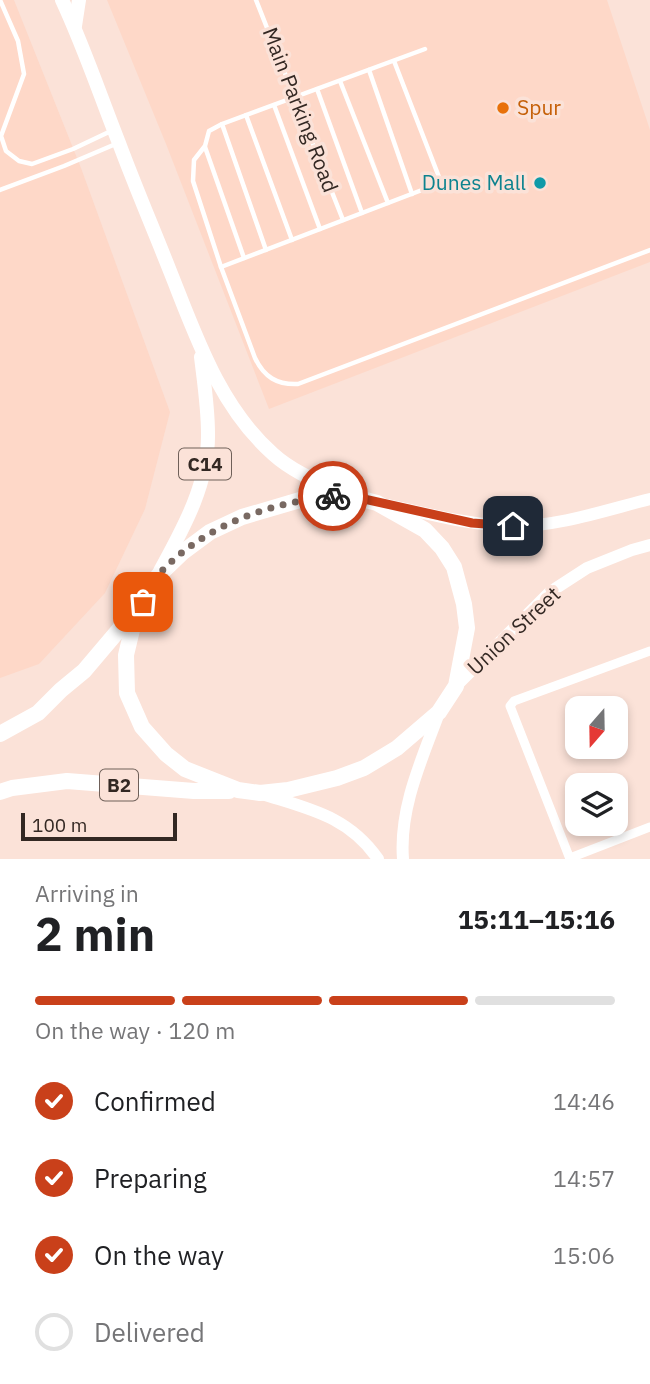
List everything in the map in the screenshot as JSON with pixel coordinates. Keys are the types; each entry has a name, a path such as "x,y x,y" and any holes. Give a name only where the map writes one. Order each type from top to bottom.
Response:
{"highway":[{"path":"346,495 377,503 425,530 442,548 454,567 467,628 456,685 439,712 397,748 364,768 337,778 260,793 238,790 185,769 166,754 142,727 127,693 126,655 132,630 143,602 158,576 183,552 210,532 242,517 300,500 346,495"},
{"path":"0,734 38,713 84,671 143,602"},
{"name":"B2","path":"0,792 66,781 194,791 238,790"}],"main road":[{"name":"C14","path":"62,0 219,386 235,411 274,455 298,472 346,495"},
{"path":"75,28 79,0"},
{"name":"C14","path":"158,576 190,515 205,469 208,435 199,342"},
{"path":"377,503 472,523 513,526 548,524 650,499"},
{"name":"Union Street","path":"456,685 550,592 587,568 650,545"},
{"path":"403,859 405,814 439,712"},
{"path":"260,793 325,815 342,824 360,838 378,859"}],"street":[{"path":"650,651 514,701 510,706 570,859 650,827"}],"lane":[{"path":"0,0 18,41 24,74 1,135 5,151 32,164 116,136"},
{"name":"Main Parking Road","path":"257,0 343,220"},
{"path":"425,49 222,124 209,131 205,146 194,160 193,181 221,267 260,368 267,376 276,382 298,384 650,250"},
{"path":"221,267 435,186 439,177 394,61"},
{"path":"369,70 412,194"},
{"path":"340,81 388,203"},
{"path":"317,89 362,213"},
{"path":"274,105 320,229"},
{"path":"246,115 292,240"},
{"path":"222,124 266,250"},
{"path":"0,190 64,166 116,136"},
{"path":"205,146 244,258"},
{"path":"58,154 64,166"}],"shaded area":[{"path":"0,0 14,0 81,168 170,412 145,509 105,593 39,664 0,678"},
{"name":"Dunes Mall","path":"107,0 607,0 650,130 650,262 269,409"}],"way so far":[{"path":"143,602 158,576 183,552 210,532 242,517 300,500 333,496"}],"place":[{"name":"Spur","path":"503,108"},
{"name":"Dunes Mall","path":"540,183"}],"route":[{"path":"333,496 346,495 472,523 513,526"}]}
